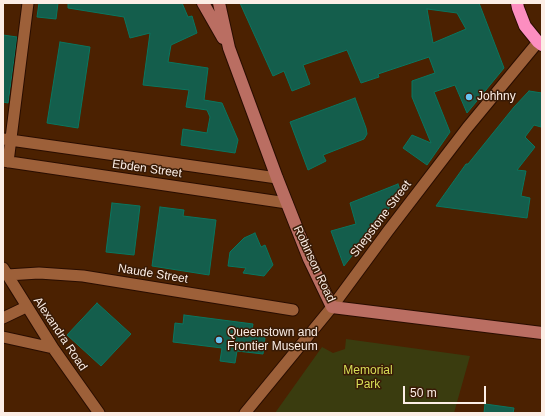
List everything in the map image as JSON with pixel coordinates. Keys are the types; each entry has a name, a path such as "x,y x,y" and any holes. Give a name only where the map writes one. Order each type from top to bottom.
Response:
{"highway":[{"path":"517,3 525,26 540,43"}],"street":[{"path":"6,161 7,140 28,3"},
{"name":"Robinson Road","path":"203,3 229,48"},
{"name":"Robinson Road","path":"219,3 229,48 277,178 309,259 332,307 542,333"},
{"name":"Shepstone Street","path":"245,413 332,307 388,230 467,128 540,43"},
{"name":"Ebden Street","path":"7,140 277,178"},
{"name":"Ebden Street","path":"6,161 287,203"},
{"name":"Alexandra Road","path":"5,271 26,307 53,348 99,413"},
{"name":"Naude Street","path":"5,271 83,276 293,310"},
{"path":"3,318 26,307"},
{"path":"3,337 53,348"}],"green space":[{"name":"Memorial Park","path":"346,339 470,356 454,413 275,413 322,347 333,353 345,349"}],"building":[{"path":"39,3 58,3 56,19 37,17"},
{"path":"68,3 182,3 188,17 192,16 197,33 171,45 168,62 208,68 204,100 222,103 238,140 235,153 181,145 183,129 207,133 210,117 207,110 186,107 189,90 143,85 150,33 130,38 124,17 68,8"},
{"path":"240,3 479,3 504,68 467,113 455,85 434,92 450,132 427,165 403,148 412,135 431,143 412,97 412,81 435,73 429,57 378,74 379,77 361,83 347,50 303,65 310,84 292,91 284,71 273,76","holes":["427,9 457,13 466,29 433,43"]},
{"path":"3,35 17,37 8,103 3,102"},
{"path":"60,42 90,47 78,128 47,123"},
{"path":"529,91 542,93 542,106 541,127 534,125 525,137 535,147 517,170 526,171 521,196 530,198 527,218 436,206 466,164 468,164 514,107"},
{"path":"355,98 366,128 367,134 364,139 323,155 326,161 308,170 290,122"},
{"path":"398,184 401,193 344,266 331,231 356,224 350,203"},
{"path":"112,203 140,206 134,255 106,252"},
{"path":"160,207 184,210 183,216 216,220 209,275 152,266"},
{"path":"255,233 261,247 265,245 273,265 264,276 243,273 246,268 228,266 230,252 244,238"},
{"path":"97,303 131,334 101,366 67,335"},
{"name":"Queenstown and Frontier Museum","path":"184,315 253,324 251,336 265,338 263,354 237,351 235,363 220,361 222,348 173,342 175,323 183,324"},
{"path":"485,404 514,408 513,413 484,413"}],"place":[{"name":"Johhny","path":"469,97"},
{"name":"Queenstown and Frontier Museum","path":"219,340"}]}
